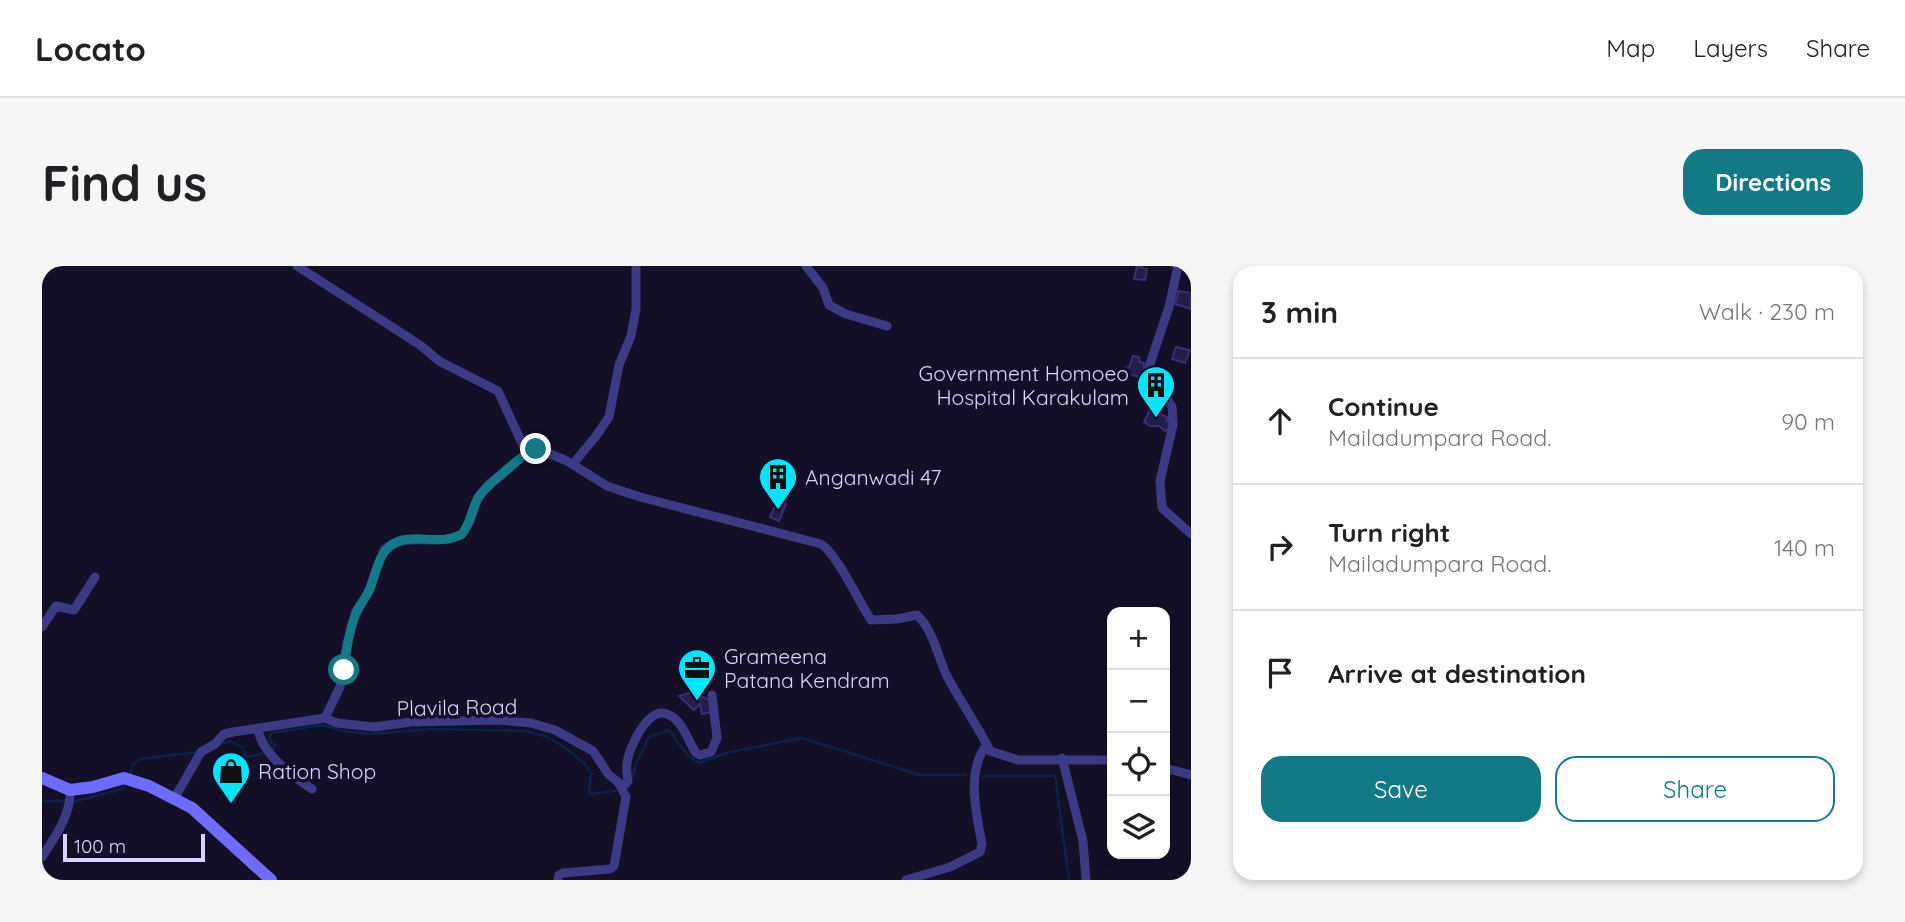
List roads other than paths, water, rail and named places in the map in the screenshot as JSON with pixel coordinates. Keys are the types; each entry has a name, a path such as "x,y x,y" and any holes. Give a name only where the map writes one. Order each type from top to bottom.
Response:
{"main road":[{"path":"42,778 70,790 129,779 174,799 192,808 271,880"}],"street":[{"path":"297,266 420,345 439,361 498,391 526,452"},
{"path":"573,464 609,417 619,365 631,336 636,309 636,266"},
{"path":"806,266 823,288 829,306 887,326"},
{"path":"1178,266 1169,307 1148,375 1152,389 1168,400 1172,407 1173,425 1160,481 1162,508 1191,534"},
{"path":"174,799 201,751 215,744 224,734 325,718 340,687 347,643 355,617 369,592 384,551 392,544 406,539 439,540 462,534 484,490 526,452 533,449 542,449 573,464 607,486 647,499 806,538 827,547 871,620 917,615 925,622 947,676 989,751 1018,760 1107,760"},
{"path":"42,627 56,606 74,610 95,577"},
{"path":"558,880 563,873 611,869 614,866 626,797 622,788 628,780 626,765 635,741 646,723 656,714 666,713 677,720 696,753 700,755 711,752 718,738 712,695"},
{"name":"Plavila Road","path":"325,718 337,723 374,727 411,722 471,720 531,723 555,730 593,751 609,775 622,788"},
{"path":"258,730 260,740 290,775 312,789"},
{"path":"906,880 950,867 981,852 974,776 977,758 987,744"},
{"path":"1062,758 1083,841 1086,880"},
{"path":"1170,769 1191,775"},
{"path":"42,857 60,829 70,800 70,790"}],"waterway":[{"path":"272,751 275,745 269,741 271,733 322,725 372,734 432,729 525,731 545,736 584,763 591,773 589,794 615,791"},
{"path":"629,788 649,737 669,730 689,757 699,763 726,753 802,738 920,775 966,775"},
{"path":"218,745 230,741 242,747 247,757 266,753"},
{"path":"130,776 133,764 140,759 199,752"},
{"path":"983,776 1055,776 1069,880"},
{"path":"73,802 122,789 125,784"},
{"path":"42,801 66,801"}],"place":[{"name":"Government Homoeo Hospital Karakulam","path":"1156,419"},
{"name":"Anganwadi 47","path":"778,511"},
{"name":"Grameena Patana Kendram","path":"697,702"},
{"name":"Ration Shop","path":"231,805"}]}
